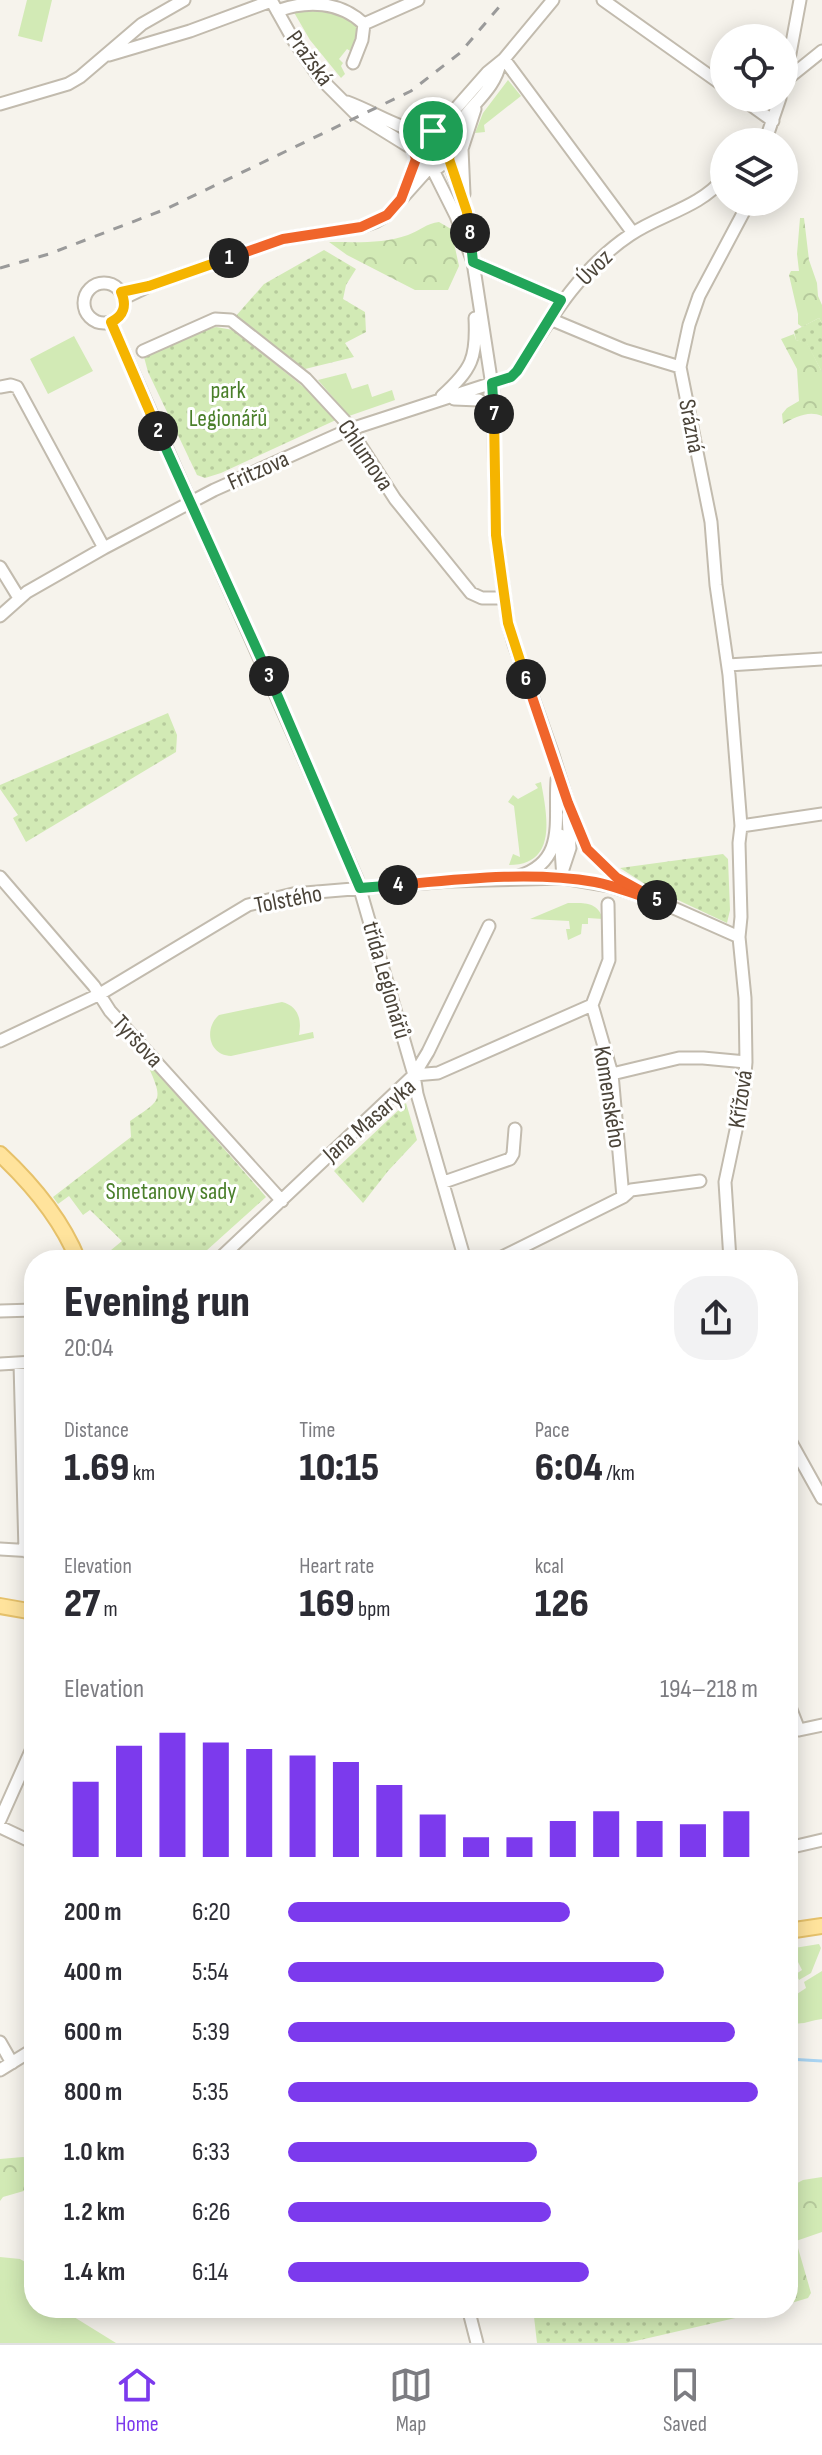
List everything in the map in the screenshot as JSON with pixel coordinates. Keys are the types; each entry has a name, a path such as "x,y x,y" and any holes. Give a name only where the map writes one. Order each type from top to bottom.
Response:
{"main road":[{"path":"0,1154 58,1222 73,1250"},
{"path":"0,1606 24,1610"},
{"path":"798,1930 822,1926"}],"street":[{"path":"0,104 68,84 142,24 184,0"},
{"path":"364,24 418,0"},
{"path":"401,199 415,154 416,140 451,114 488,72 502,61 553,0"},
{"path":"603,0 710,76"},
{"path":"796,24 800,0"},
{"name":"Pražská","path":"353,63 362,40 364,24 348,11 311,2 273,4 319,77 355,113 415,154"},
{"path":"104,56 273,4"},
{"path":"798,72 822,51"},
{"path":"450,143 461,121 498,74 502,61"},
{"path":"502,61 633,233"},
{"path":"482,96 474,111 461,162 472,258 492,383 494,503 504,598 514,644 558,771 562,801 563,874"},
{"name":"Pražská","path":"347,102 396,126 428,132"},
{"path":"760,112 773,121"},
{"path":"770,128 776,112"},
{"path":"428,132 445,135 450,143 449,159 465,206"},
{"path":"415,154 423,166 431,168 442,166 449,159"},
{"path":"123,295 283,239 361,227 387,215 431,168"},
{"path":"431,168 472,258 561,300"},
{"path":"412,186 428,183 443,190"},
{"name":"Úvoz","path":"492,383 511,377 517,371 561,300 614,246 633,233 700,200 710,191"},
{"name":"Srázná","path":"741,826 728,665 716,585 711,522 680,367 699,296 742,216"},
{"path":"111,284 123,295 123,311 111,322 101,323 89,317 84,298 92,287 111,284"},
{"path":"438,400 457,383 474,354 477,293"},
{"name":"Chlumova","path":"143,351 215,319 231,320 306,379 344,420 395,499 471,593 482,598 504,598"},
{"path":"550,319 624,350 680,367"},
{"name":"třída Legionářů","path":"111,322 360,888 462,1250"},
{"name":"Fritzova","path":"0,616 19,598 190,502 348,430 492,383"},
{"path":"0,387 14,385 104,548"},
{"path":"438,400 479,400 494,414"},
{"path":"0,567 19,598"},
{"path":"728,665 822,659"},
{"path":"512,878 538,868 551,854 562,801"},
{"path":"562,801 593,857 617,878 660,902 739,937"},
{"path":"741,826 822,814"},
{"name":"Křížová","path":"729,1250 725,1182 743,1097 746,1062 745,998 739,937 741,826"},
{"name":"Tolstého","path":"0,1041 100,994 248,905 293,894 563,874 660,902"},
{"name":"Tyršova","path":"0,877 100,994 122,1025 282,1201"},
{"path":"592,1005 609,960 608,904"},
{"path":"414,1075 489,926"},
{"name":"Jana Masaryka","path":"229,1250 414,1075 438,1073 592,1005"},
{"name":"Komenského","path":"592,1005 612,1074 623,1197"},
{"path":"612,1074 679,1058 746,1062"},
{"path":"444,1182 510,1159 515,1129"},
{"path":"516,1250 638,1188 700,1181"},
{"path":"0,1311 24,1310"},
{"path":"20,1363 24,1438"},
{"path":"0,1364 24,1363"},
{"path":"798,1455 822,1498"},
{"path":"0,1549 24,1551"},
{"path":"799,1730 822,1725"},
{"path":"0,1820 24,1766"},
{"path":"0,1827 24,1838"},
{"path":"798,1846 822,1840"},
{"path":"0,2042 12,2063"},
{"path":"0,2070 24,2055"},
{"path":"471,2318 477,2343"}],"green space":[{"path":"27,0 52,0 42,42 18,36"},
{"path":"325,7 357,23 352,52 347,49 339,59 345,74 341,78 310,40 292,9"},
{"path":"508,80 521,96 484,125 485,132 475,133 483,113"},
{"path":"800,218 804,218 809,260 822,305 822,323 819,318 802,327 798,324 789,275 791,271 799,271"},
{"path":"439,222 451,229 459,266 448,290 415,290 347,255 329,242 389,240"},
{"path":"324,250 356,269 346,285 343,299 365,312 366,332 345,343 354,357 301,370 235,317 264,284"},
{"path":"819,318 822,323 822,372 807,344 796,340 794,331"},
{"name":"park Legionářů","path":"216,327 233,330 327,406 338,419 221,473 205,478 197,475 148,372 144,357 192,334"},
{"path":"794,334 796,340 807,343 822,372 822,416 807,414 783,424 782,414 799,401 797,369 781,339"},
{"path":"74,336 93,371 48,394 30,359"},
{"path":"346,373 352,389 368,384 372,397 392,390 395,400 349,416 318,380"},
{"path":"168,713 177,735 176,752 26,842 13,818 18,815 0,785"},
{"path":"541,782 546,823 542,847 536,857 525,863 509,865 513,854 520,857 514,806 508,802 513,795 518,799 538,788 535,784"},
{"path":"723,854 728,859 730,910 727,923 648,886 620,868"},
{"path":"568,903 594,906 603,919 588,918 588,924 582,924 581,934 568,940 566,929 570,929 569,921 530,919"},
{"path":"282,1002 298,1014 299,1035 313,1032 314,1038 231,1056 217,1051 213,1046 211,1027 219,1015"},
{"name":"Smetanovy sady","path":"151,1065 266,1197 207,1250 111,1250 122,1241 90,1210 83,1215 69,1196 58,1204 53,1197 131,1137 130,1121 148,1109 156,1099 157,1088 149,1068"},
{"path":"406,1103 417,1140 363,1203 334,1171"},
{"path":"819,1944 821,1948 811,1973 799,1980 798,1973 802,1970 798,1962 798,1947"},
{"path":"822,1971 822,2019 800,2023 798,1993 806,1988 804,1982"},
{"path":"24,2157 24,2191 3,2197 0,2201 0,2159"},
{"path":"822,2177 822,2232 798,2240 798,2183"},
{"path":"798,2248 811,2293 808,2298 798,2301"},
{"path":"0,2257 24,2261 24,2318 76,2318 116,2343 0,2343"},
{"path":"534,2318 735,2318 627,2343 537,2343"}],"waterway":[{"path":"798,2060 822,2061"}],"railway":[{"path":"0,268 49,254 166,209 411,91 460,53 505,0"}],"route":[{"path":"433,131 445,135 450,143 449,159 467,212 473,262 561,300 517,371 511,377 492,383 496,535 508,623 568,803 587,849 617,878 660,902 596,882 563,878 449,881 360,888 111,322 119,317 125,305 121,292 149,286 283,239 361,227 387,215 401,199 416,159 413,149 416,140 423,133 433,131"}]}
